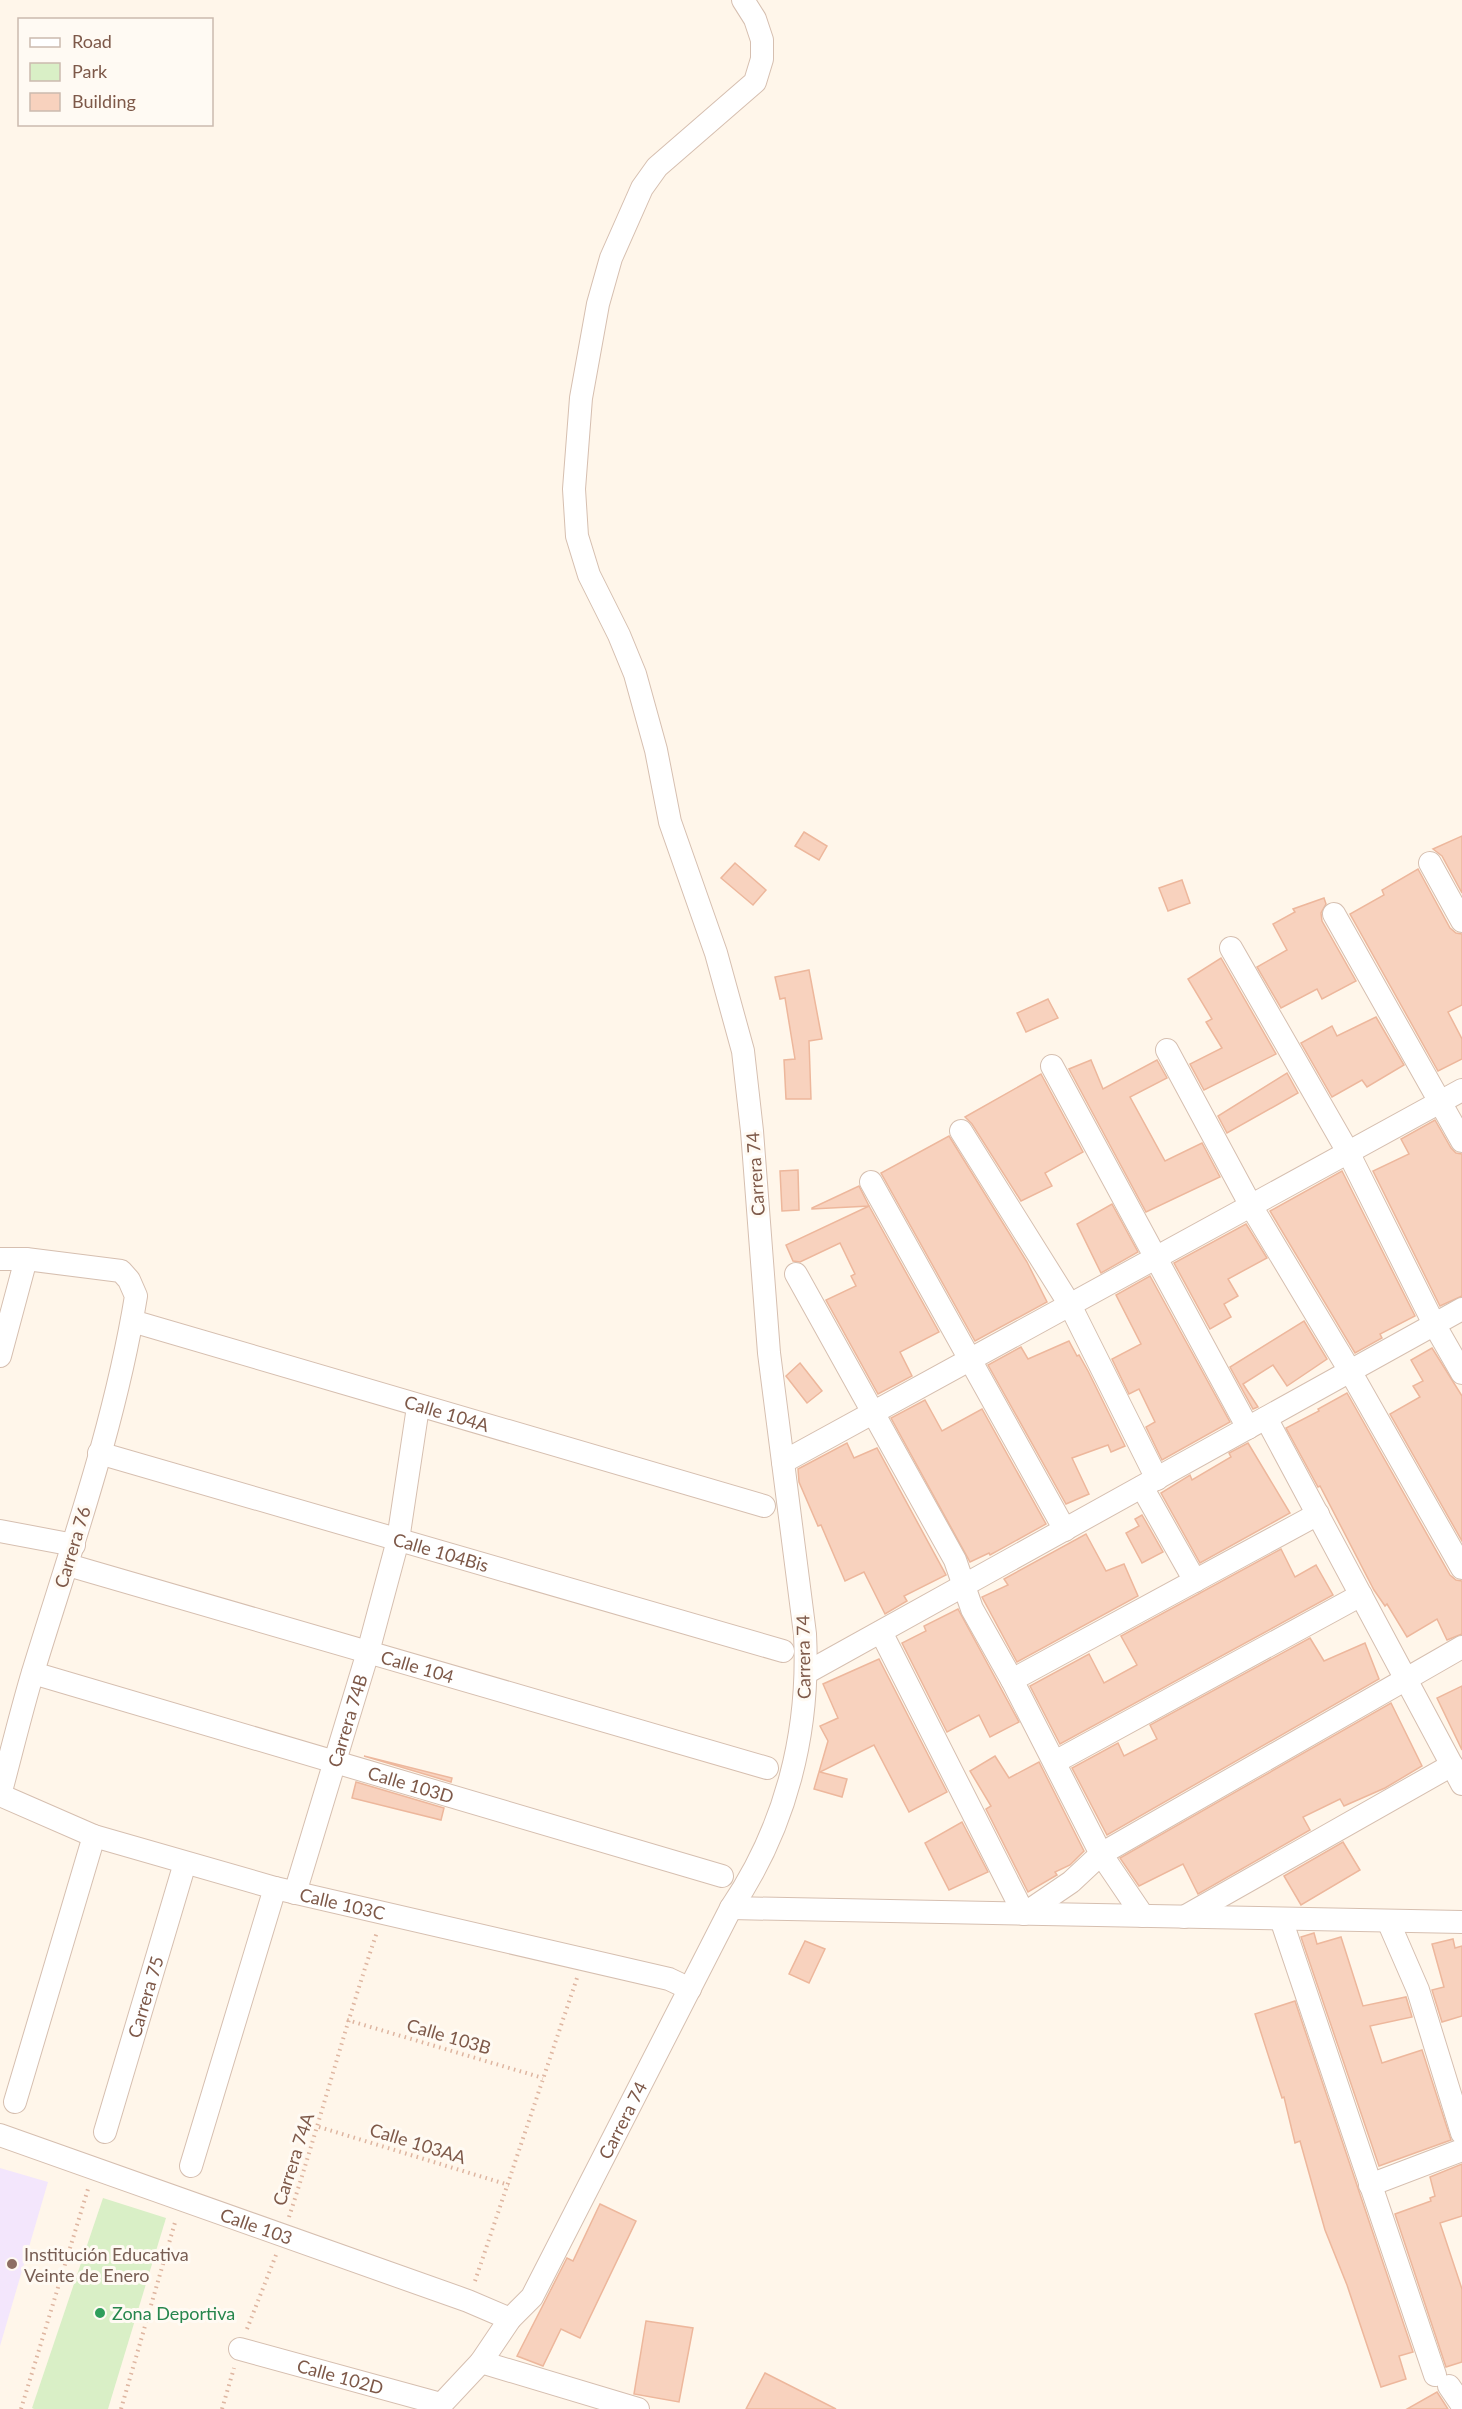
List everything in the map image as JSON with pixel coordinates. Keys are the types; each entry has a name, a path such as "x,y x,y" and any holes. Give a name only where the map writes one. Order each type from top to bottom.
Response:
{"street":[{"name":"Carrera 74","path":"439,2406 481,2362 510,2319 532,2297 731,1908 761,1858 790,1784 801,1732 806,1673 805,1634 769,1353 752,1131 743,1051 716,953 669,822 656,750 635,674 619,635 589,575 577,537 574,489 581,398 598,304 611,258 642,188 657,167 755,82 762,59 762,40 755,19 743,0"},
{"path":"1430,863 1462,921"},
{"path":"1334,914 1462,1140"},
{"path":"1231,948 1348,1152 1434,1324 1462,1373"},
{"path":"1167,1050 1251,1206 1350,1371 1462,1568"},
{"path":"1052,1066 1156,1258 1257,1423 1318,1514 1457,1774 1184,1917"},
{"path":"783,1462 1462,1090"},
{"path":"961,1131 1070,1305 1195,1581"},
{"path":"871,1182 1065,1530"},
{"path":"0,1259 26,1259 0,1356"},
{"name":"Carrera 76","path":"0,1795 33,1673 71,1555 99,1453 132,1321 136,1296 129,1280 121,1271 26,1259"},
{"path":"796,1274 955,1560 972,1610 1012,1680 1101,1854 1143,1916"},
{"path":"806,1673 1462,1309"},
{"name":"Calle 104A","path":"132,1321 418,1407 764,1506"},
{"name":"Carrera 74B","path":"285,1891 333,1762 368,1652 398,1540 418,1407"},
{"name":"Calle 104Bis","path":"99,1453 783,1651"},
{"path":"1012,1680 1318,1514"},
{"name":"Calle 104","path":"0,1531 368,1652 767,1768"},
{"path":"1055,1762 1361,1595"},
{"path":"881,1632 1024,1914"},
{"path":"1024,1914 1071,1882 1101,1854 1462,1647"},
{"name":"Calle 103D","path":"33,1673 722,1876"},
{"name":"Calle 103C","path":"0,1795 94,1836 185,1863 285,1891 669,1979 690,1989"},
{"path":"15,2102 94,1836"},
{"name":"Carrera 75","path":"105,2132 185,1863"},
{"path":"191,2166 285,1891"},
{"path":"731,1908 1462,1922"},
{"path":"1281,1919 1370,2185 1442,2381 1462,2405"},
{"path":"1388,1921 1418,1990 1462,2133"},
{"name":"Calle 103","path":"0,2135 468,2301 510,2319"},
{"path":"1370,2185 1462,2150"},
{"name":"Calle 102D","path":"240,2349 439,2406"},
{"path":"481,2362 571,2399 638,2409"}],"path":[{"name":"Carrera 74A","path":"222,2409 240,2349 283,2235 319,2127 347,2020 383,1914"},
{"path":"468,2301 583,1961"},
{"name":"Calle 103B","path":"347,2020 543,2078"},
{"name":"Calle 103AA","path":"319,2127 509,2185"},
{"path":"21,2409 94,2169"},
{"path":"121,2409 182,2199"}],"shaded area":[{"name":"Institución Educativa Veinte de Enero","path":"0,2168 48,2182 0,2346"}],"green space":[{"name":"Zona Deportiva","path":"103,2198 166,2218 108,2409 34,2409 32,2408"}],"building":[{"path":"804,832 827,846 819,860 795,846"},
{"path":"1462,836 1462,893 1442,856 1433,849"},
{"path":"735,863 766,890 753,905 721,878"},
{"path":"1418,869 1450,928 1462,934 1462,1005 1448,1012 1462,1039 1462,1059 1438,1071 1350,914 1384,895 1382,890"},
{"path":"1182,880 1190,903 1168,911 1159,888"},
{"path":"1324,898 1326,904 1321,913 1322,921 1356,981 1322,999 1317,989 1281,1008 1257,967 1287,950 1273,924 1295,912 1293,909"},
{"path":"1221,958 1276,1054 1204,1090 1190,1064 1222,1048 1206,1022 1212,1019 1188,979"},
{"path":"809,970 822,1039 809,1041 811,1099 786,1099 784,1060 795,1059 785,998 780,999 775,977"},
{"path":"1048,999 1058,1018 1026,1032 1017,1013"},
{"path":"1376,1017 1404,1065 1367,1087 1362,1080 1332,1097 1301,1043 1332,1026 1337,1036"},
{"path":"1091,1060 1103,1089 1157,1060 1167,1078 1130,1097 1165,1161 1202,1143 1220,1177 1146,1212 1069,1069"},
{"path":"1287,1073 1298,1093 1227,1133 1218,1116"},
{"path":"1041,1074 1083,1152 1045,1173 1052,1186 1021,1201 972,1124 965,1117"},
{"path":"1435,1120 1451,1148 1456,1153 1462,1154 1462,1296 1440,1306 1373,1171 1409,1154 1401,1139"},
{"path":"949,1136 1027,1262 1047,1302 975,1341 881,1173"},
{"path":"798,1170 799,1210 782,1211 780,1171"},
{"path":"1342,1171 1415,1316 1380,1334 1382,1338 1355,1353 1270,1211"},
{"path":"859,1186 869,1206 812,1209 812,1208"},
{"path":"1112,1204 1138,1252 1101,1273 1077,1224"},
{"path":"869,1206 939,1332 900,1352 912,1376 878,1394 826,1300 856,1286 851,1276 855,1274 840,1243 800,1262 793,1261 786,1245"},
{"path":"1246,1224 1267,1258 1228,1279 1238,1296 1224,1304 1231,1317 1210,1329 1174,1263"},
{"path":"1150,1276 1230,1422 1162,1460 1146,1427 1155,1422 1139,1389 1129,1394 1112,1359 1141,1344 1116,1295"},
{"path":"1304,1321 1327,1359 1287,1386 1273,1365 1243,1384 1258,1407 1253,1409 1230,1367"},
{"path":"1069,1341 1088,1371 1125,1446 1111,1452 1108,1445 1072,1458 1089,1494 1066,1504 988,1365 1021,1347 1028,1359"},
{"path":"1432,1348 1462,1396 1462,1541 1390,1414 1420,1397 1413,1386 1423,1381 1411,1360"},
{"path":"800,1363 822,1391 807,1403 786,1376"},
{"path":"1347,1393 1450,1575 1462,1581 1462,1634 1447,1640 1437,1619 1407,1637 1387,1604 1385,1606 1374,1590 1320,1486 1318,1487 1286,1428"},
{"path":"925,1400 942,1431 982,1409 1046,1524 990,1555 989,1553 970,1562 891,1418"},
{"path":"847,1443 854,1458 877,1448 946,1575 904,1596 907,1601 885,1614 864,1572 845,1581 821,1525 818,1526 799,1482 798,1469"},
{"path":"1248,1443 1290,1513 1200,1563 1161,1493 1190,1475 1192,1480 1231,1457 1229,1453"},
{"path":"1142,1515 1163,1552 1142,1563 1126,1533 1139,1526 1135,1519"},
{"path":"1086,1534 1106,1571 1124,1564 1138,1596 1017,1662 982,1597 1008,1585 1004,1579"},
{"path":"1281,1549 1295,1577 1316,1565 1333,1595 1060,1744 1030,1686 1089,1654 1104,1683 1137,1665 1121,1636"},
{"path":"958,1609 1019,1722 990,1737 979,1715 947,1732 902,1643 926,1631 924,1626"},
{"path":"1310,1638 1324,1661 1365,1643 1379,1679 1107,1835 1072,1768 1118,1743 1124,1756 1157,1739 1150,1725"},
{"path":"879,1659 947,1792 909,1812 874,1745 820,1772 847,1779 842,1797 814,1789 828,1741 820,1726 838,1718 823,1684"},
{"path":"1462,1686 1462,1750 1437,1698"},
{"path":"1391,1703 1422,1766 1385,1788 1344,1806 1340,1799 1303,1817 1310,1830 1198,1894 1183,1864 1139,1886 1120,1858"},
{"path":"364,1756 452,1778 451,1782"},
{"path":"995,1756 1009,1778 1039,1762 1084,1851 1070,1865 1055,1872 1057,1875 1028,1892 986,1809 991,1806 970,1771"},
{"path":"356,1782 444,1808 441,1820 352,1798"},
{"path":"962,1822 988,1872 949,1890 925,1843"},
{"path":"1343,1842 1360,1870 1301,1905 1284,1876"},
{"path":"1314,1933 1317,1944 1341,1937 1363,2006 1406,1997 1412,2017 1370,2026 1382,2063 1422,2050 1451,2140 1379,2166 1301,1937"},
{"path":"1453,1939 1455,1948 1462,1946 1462,2016 1442,2022 1432,1990 1444,1987 1432,1944"},
{"path":"805,1941 825,1949 809,1983 789,1974"},
{"path":"1295,2001 1413,2352 1399,2356 1406,2379 1381,2387 1347,2285 1325,2230 1300,2141 1295,2143 1284,2097 1282,2098 1255,2014"},
{"path":"1462,2164 1462,2216 1440,2223 1462,2289 1462,2362 1446,2367 1395,2214 1431,2201 1430,2198 1435,2196 1430,2177"},
{"path":"600,2204 636,2221 580,2338 561,2329 543,2366 517,2356 567,2258 573,2261"},
{"path":"646,2321 693,2328 679,2402 634,2394"},
{"path":"765,2373 836,2409 746,2409"},
{"path":"1437,2392 1448,2409 1407,2409"}],"place":[{"name":"Institución Educativa Veinte de Enero","path":"12,2264"},
{"name":"Zona Deportiva","path":"100,2313"}]}
